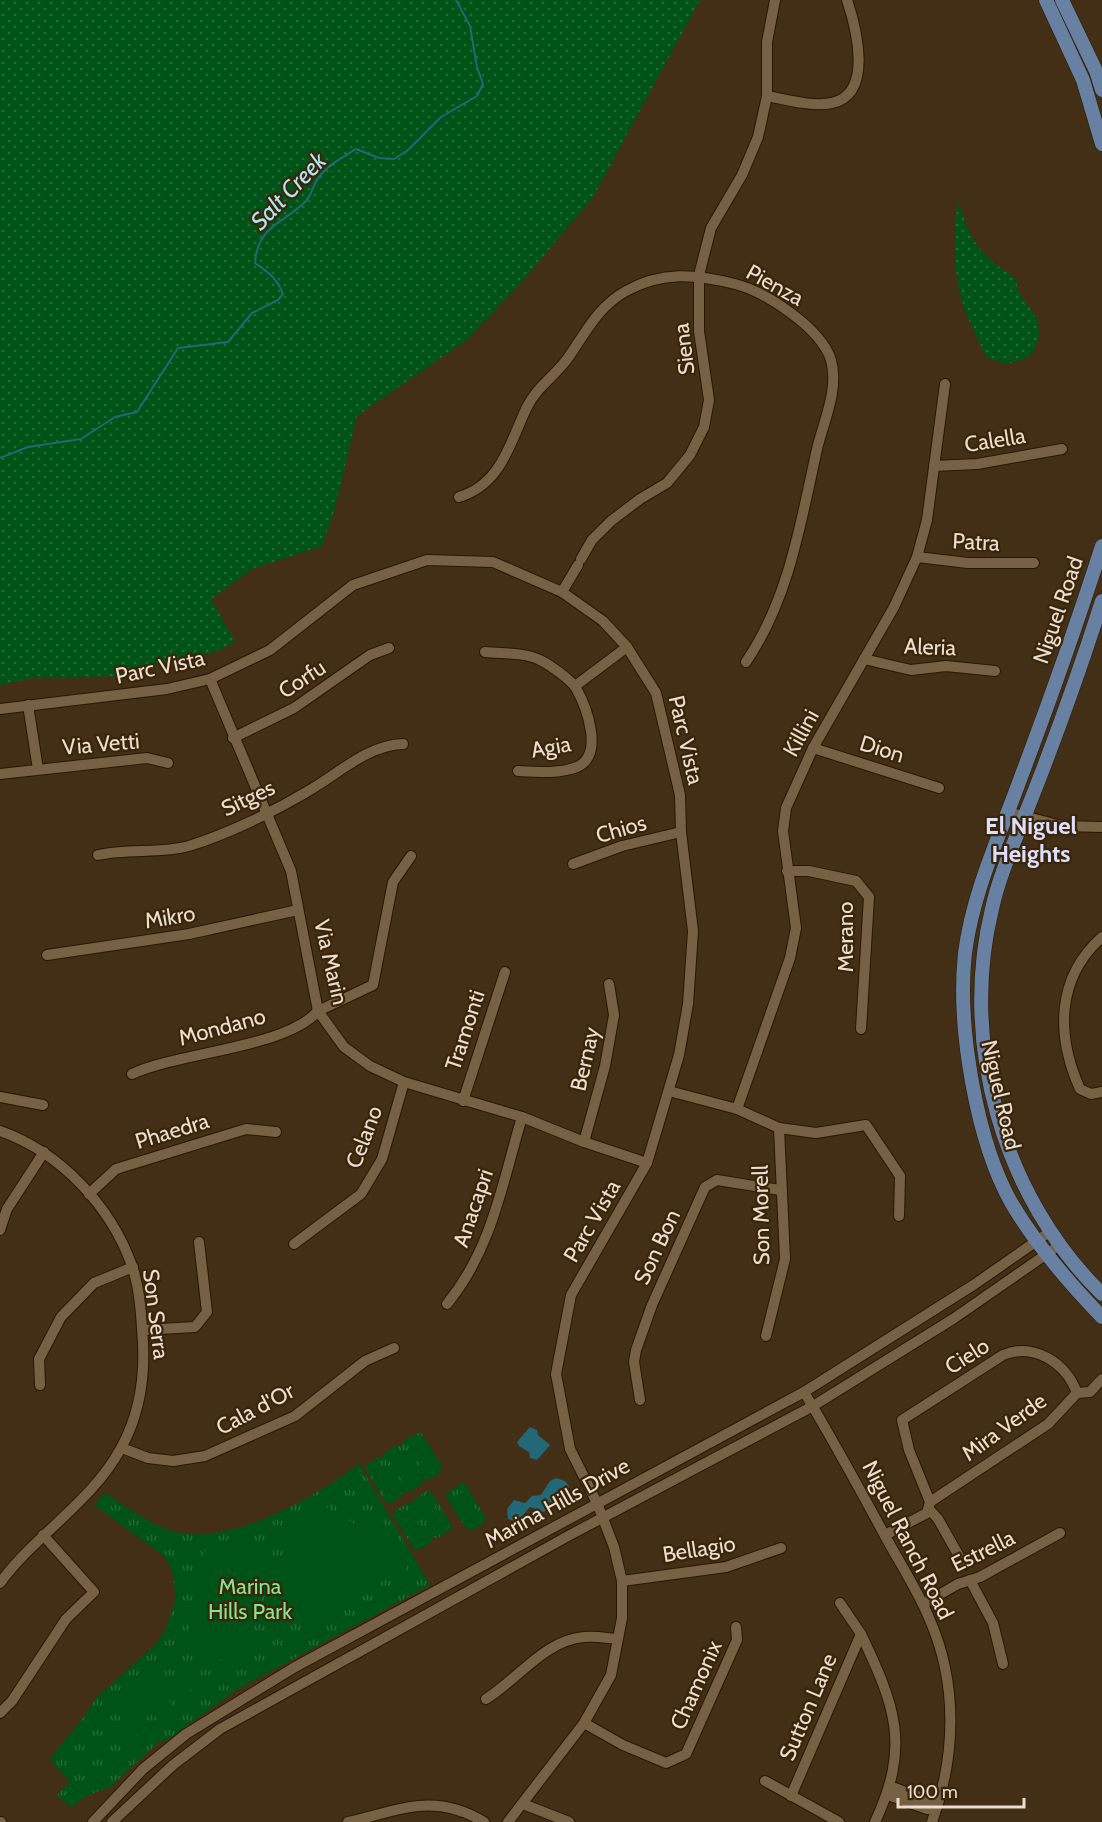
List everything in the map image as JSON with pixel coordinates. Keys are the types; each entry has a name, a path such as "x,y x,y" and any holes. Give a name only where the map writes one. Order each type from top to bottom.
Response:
{"main road":[{"path":"1046,0 1083,80 1102,144"},
{"path":"1062,0 1096,71 1102,90"},
{"name":"Niguel Road","path":"1102,546 1072,638 989,858 975,906 965,954 965,1043 991,1152 1011,1201 1036,1242 1102,1317"},
{"name":"Niguel Road","path":"1102,601 1025,814 1006,860 992,909 982,957 982,1046 1003,1135 1030,1197 1061,1244 1087,1279 1102,1294"}],"street":[{"name":"Siena","path":"562,592 592,540 611,521 640,499 667,483 690,455 704,426 709,400 699,332 699,275 711,228 742,175 758,137 767,96 766,42 775,0"},
{"path":"767,96 820,104 845,98 851,91 858,75 859,54 847,0"},
{"name":"Pienza","path":"459,497 472,493 494,474 510,452 527,407 539,388 570,357 599,310 626,291 660,277 699,275 747,287 814,330 830,359 833,376 830,407 818,445 794,553 759,643 746,662"},
{"name":"Killini","path":"737,1109 790,958 794,938 795,919 787,871 783,805 894,607 917,557 927,520 945,384"},
{"name":"Calella","path":"934,466 977,464 1062,449"},
{"name":"Patra","path":"917,557 968,563 1034,563"},
{"name":"Parc Vista","path":"0,709 167,689 210,679 270,650 353,585 427,560 494,562 562,592 603,621 627,647 656,693 680,795 681,832 693,931 688,1004 669,1091 647,1163 571,1295 556,1374 570,1449 597,1503 614,1547 622,1581 622,1618 611,1675 584,1723 508,1822"},
{"path":"485,652 526,655 541,661 575,686 627,647"},
{"name":"Corfu","path":"233,738 294,708 370,655 389,648"},
{"name":"Aleria","path":"864,659 911,670 946,666 995,670"},
{"name":"Via Marin","path":"210,679 291,871 318,1011 344,1047 370,1066 404,1082 522,1117 584,1142 647,1163"},
{"name":"Agia","path":"518,771 541,773 577,767 584,762 591,748 592,736 575,686"},
{"name":"Via Vetti","path":"28,705 38,769"},
{"name":"Sitges","path":"98,855 123,850 169,850 190,846 266,813 308,791 362,756 387,745 403,744"},
{"name":"Dion","path":"813,748 939,788"},
{"name":"Via Vetti","path":"0,774 147,758 168,763"},
{"path":"1008,812 1025,814 1062,826 1102,827"},
{"name":"Chios","path":"573,864 622,846 681,832"},
{"name":"Mondano","path":"132,1074 153,1064 233,1047 285,1031 313,1017 318,1011 373,985 393,882 411,856"},
{"name":"Merano","path":"787,871 809,871 856,882 869,897 861,1029"},
{"name":"Mikro","path":"47,955 189,934 298,910"},
{"path":"1102,937 1088,950 1073,972 1066,995 1063,1017 1077,1082 1085,1092 1102,1092"},
{"name":"Tramonti","path":"463,1101 504,972"},
{"name":"Bernay","path":"584,1142 606,1066 614,1015 609,984"},
{"name":"Celano","path":"294,1244 361,1194 382,1159 404,1082"},
{"path":"669,1091 737,1109 779,1128 816,1133 866,1125 900,1176 899,1216"},
{"path":"0,1096 43,1105"},
{"name":"Anacapri","path":"447,1304 464,1282 486,1241 522,1117"},
{"name":"Son Morell","path":"766,1336 785,1258 780,1190 779,1128"},
{"name":"Phaedra","path":"89,1194 116,1169 246,1130 276,1132"},
{"name":"Son Serra","path":"0,1131 23,1139 44,1152 89,1194 115,1228 133,1267 145,1365 137,1409 122,1448 94,1487 43,1535 0,1583"},
{"path":"0,1230 3,1208 44,1152"},
{"name":"Son Bon","path":"640,1400 634,1362 636,1350 652,1305 705,1187 717,1180 780,1190"},
{"name":"Marina Hills Drive","path":"93,1822 143,1769 186,1734 295,1667 804,1392 975,1284 1052,1231"},
{"path":"142,1330 195,1327 207,1312 199,1242"},
{"name":"Marina Hills Drive","path":"112,1822 173,1765 220,1729 290,1688 602,1518 813,1406 953,1319 1061,1244"},
{"path":"40,1385 39,1359 61,1317 94,1283 133,1267"},
{"name":"Cala d'Or","path":"122,1448 148,1458 173,1461 205,1456 295,1416 365,1361 394,1348"},
{"name":"Cielo","path":"930,1505 909,1450 902,1420 1016,1349 1051,1358 1073,1382 1077,1393"},
{"name":"Mira Verde","path":"885,1535 927,1513 930,1505 1048,1424 1077,1393 1090,1392 1102,1379"},
{"name":"Niguel Ranch Road","path":"804,1392 922,1604 943,1657 950,1704 949,1753 945,1783 932,1822"},
{"path":"930,1505 964,1565"},
{"name":"Estrella","path":"922,1604 980,1577 1060,1533"},
{"path":"0,1713 12,1701 66,1619 94,1592 43,1535"},
{"name":"Bellagio","path":"622,1581 726,1567 748,1562 781,1548"},
{"path":"970,1580 993,1623 1003,1664"},
{"name":"Sutton Lane","path":"840,1603 861,1634 885,1684 896,1725 896,1753 889,1790 875,1822"},
{"name":"Chamonix","path":"584,1723 622,1745 666,1762 686,1755 737,1640 736,1627"},
{"name":"Sutton Lane","path":"791,1796 861,1634"},
{"path":"486,1699 540,1656 562,1642 585,1637 617,1639"},
{"name":"Sutton Lane","path":"765,1781 840,1822"},
{"path":"889,1790 927,1809 937,1808"},
{"path":"348,1822 426,1804 463,1809 484,1822"},
{"path":"524,1804 569,1822"}],"green space":[{"path":"0,0 700,0 593,197 525,278 468,339 357,416 335,508 322,546 252,569 211,599 235,642 217,651 120,676 32,678 0,685"},
{"path":"959,200 971,236 985,255 1016,278 1018,291 1038,320 1039,336 1034,351 1027,358 1007,364 986,357 965,312 955,264 955,222"},
{"path":"418,1433 422,1434 442,1466 440,1473 428,1480 423,1479 422,1484 409,1492 404,1491 402,1496 391,1503 385,1502 366,1470 367,1464 383,1457 384,1453 397,1445 402,1447 403,1441"},
{"path":"420,1441 436,1466 425,1473 409,1448"},
{"path":"401,1453 417,1478 405,1485 389,1460"},
{"name":"Marina Hills Park","path":"359,1464 430,1585 238,1689 167,1740 160,1741 110,1787 86,1796 71,1807 57,1795 70,1782 51,1761 52,1756 84,1717 96,1698 156,1644 166,1628 176,1598 172,1571 165,1557 94,1505 105,1493 154,1524 187,1534 209,1534 231,1530 278,1513 322,1489"},
{"path":"381,1465 397,1490 386,1497 370,1472"},
{"path":"462,1483 466,1485 485,1517 484,1523 472,1530 467,1530 446,1497 447,1493"},
{"path":"427,1491 432,1493 452,1526 451,1530 437,1538 432,1538 431,1542 419,1550 414,1549 393,1516 393,1512 407,1504 412,1504 413,1500"},
{"path":"464,1491 480,1516 468,1523 452,1498"},
{"path":"430,1499 445,1524 434,1531 418,1506"},
{"path":"312,1503 321,1504 363,1529 380,1519 407,1568 302,1625 275,1576 300,1516"},
{"path":"405,1508 407,1512 410,1511 426,1536 423,1538 426,1542 419,1545 417,1542 414,1543 399,1518 401,1516 399,1512"},
{"path":"208,1539 270,1552 246,1665 184,1652"},
{"path":"194,1667 201,1685 182,1693 175,1675"},
{"path":"159,1674 173,1710 153,1718 139,1682"},
{"path":"132,1686 150,1730 129,1738 111,1695"}],"water":[{"path":"530,1427 537,1430 538,1435 550,1445 537,1460 530,1458 529,1452 517,1442"},
{"path":"556,1478 565,1481 569,1486 567,1500 562,1503 552,1502 548,1510 543,1512 530,1507 517,1522 508,1519 507,1509 514,1500 525,1503 532,1496 541,1495 550,1481"}],"waterway":[{"name":"Salt Creek","path":"0,458 28,447 81,439 115,417 137,412 178,348 228,342 252,313 278,300 283,294 272,276 255,263 257,251 267,233 306,201 323,173 356,149 379,158 394,159 408,150 441,117 477,96 483,84 477,67 470,26 456,0"}],"district":[{"name":"El Niguel Heights","path":"1031,839"}]}
